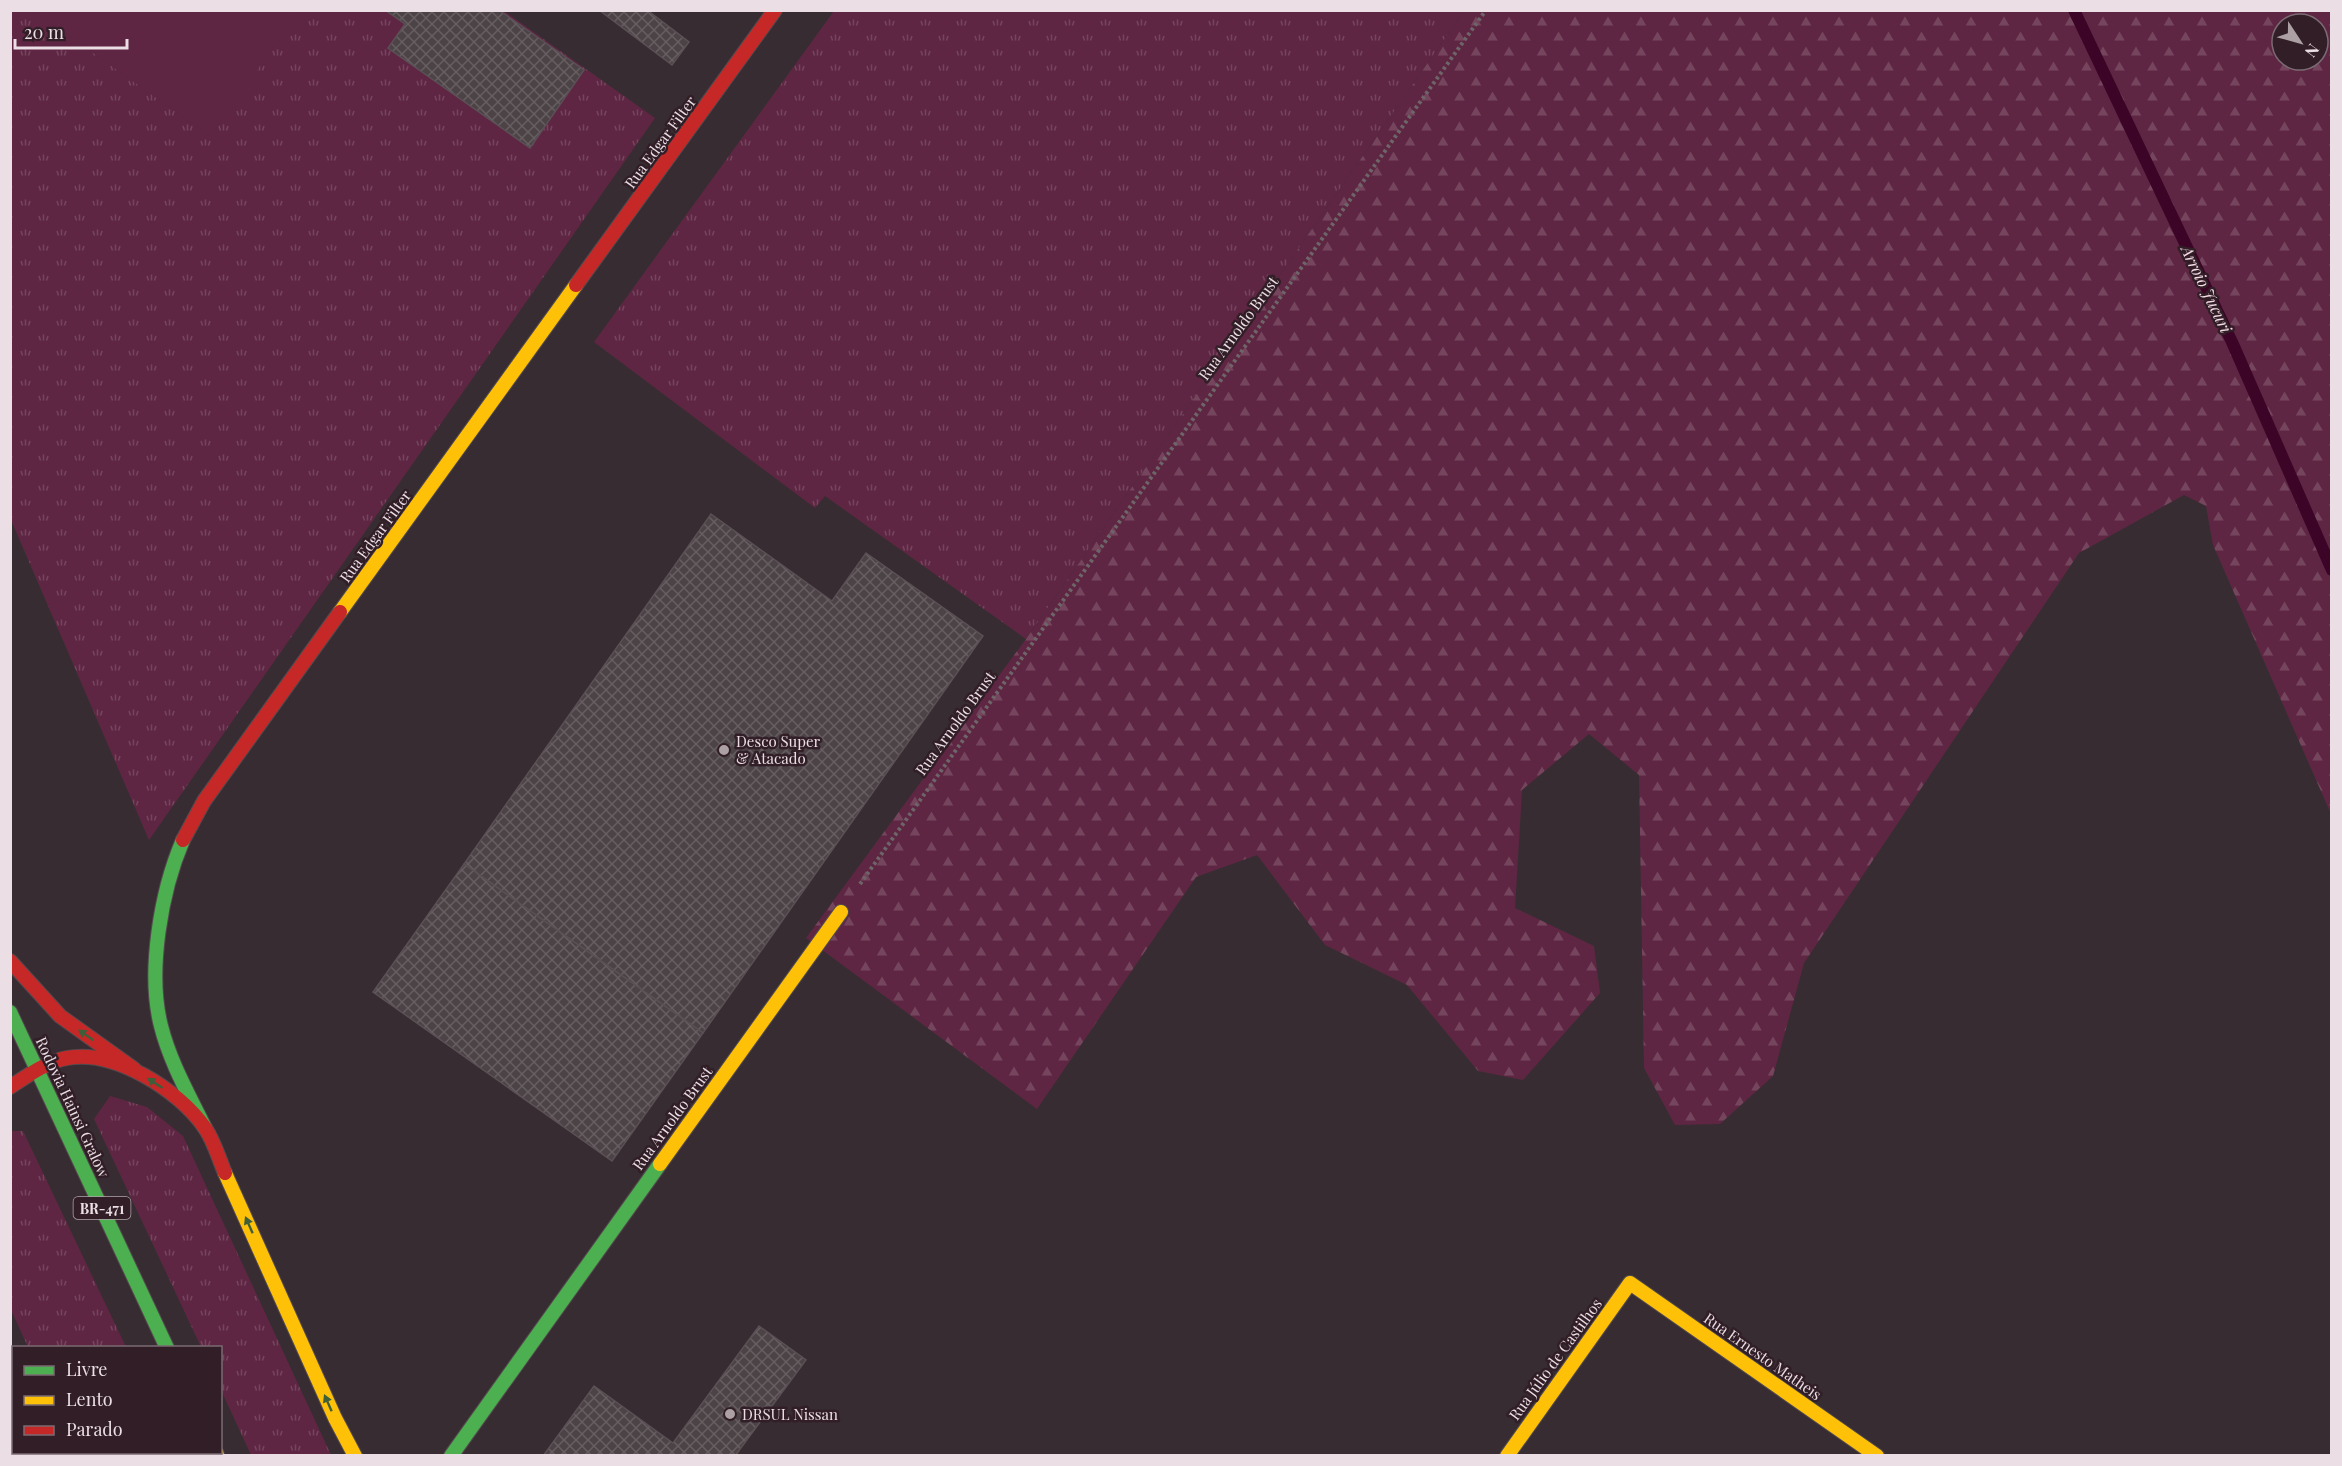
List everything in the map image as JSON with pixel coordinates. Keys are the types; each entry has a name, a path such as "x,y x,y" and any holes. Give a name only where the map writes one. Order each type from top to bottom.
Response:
{"street":[{"name":"Rua Edgar Filter","path":"355,1455 335,1418 180,1076 161,1025 157,992 158,949 165,903 180,848 211,791 775,10"},
{"name":"Rua Arnoldo Brust","path":"451,1455 841,912"},
{"path":"10,961 60,1016 171,1093 205,1128"},
{"name":"Rodovia Hainsi Gralow","path":"10,1012 167,1346"},
{"path":"10,1087 37,1069 75,1057 106,1061 134,1069"},
{"name":"Rua Júlio de Castilhos","path":"1507,1455 1630,1283"},
{"name":"Rua Ernesto Matheis","path":"1630,1283 1877,1455"}],"path":[{"name":"Rua Arnoldo Brust","path":"841,912 1486,10"}],"green space":[{"path":"10,11 504,11 655,118 149,840 11,520"},
{"path":"34,11 299,11 210,136"},
{"path":"834,11 1464,11 1026,639 825,496 815,508 594,342"},
{"path":"1464,11 2331,11 2331,814 2213,545 2206,506 2184,495 2079,553 1804,963 1773,1076 1720,1124 1675,1125 1644,1068 1639,775 1589,734 1522,790 1515,908 1594,946 1600,993 1523,1080 1478,1071 1407,985 1325,945 1257,855 1196,877 1037,1109 806,938 1026,639"},
{"path":"110,1096 147,1107 183,1136 331,1455 251,1455 222,1392 222,1346 201,1346 94,1119"},
{"path":"11,1131 23,1131 126,1346 28,1346 11,1310"}],"building":[{"path":"385,10 499,10 584,70 530,148 388,48 405,24"},
{"path":"599,10 647,10 689,42 672,65"},
{"name":"Desco Super & Atacado","path":"711,514 832,601 866,553 983,636 703,1033 464,864"},
{"path":"464,864 703,1033 612,1161 373,992"},
{"name":"DRSUL Nissan","path":"759,1326 806,1360 735,1456 543,1456 594,1386 673,1443"}],"waterway":[{"name":"Arroio Jucuri","path":"2074,10 2232,342 2332,570"}],"traffic: fast":[{"path":"183,840 168,883 158,932 155,981 161,1026 169,1052 205,1128"},
{"path":"10,1012 166,1346"},
{"path":"451,1456 660,1164"}],"traffic: slow":[{"path":"340,612 576,285"},
{"path":"660,1164 841,912"},
{"path":"225,1173 335,1418 355,1456"},
{"path":"1507,1456 1630,1283 1877,1456"},
{"path":"10,1364 12,1368"}],"traffic: jam":[{"path":"576,285 775,10"},
{"path":"183,840 204,801 340,612"},
{"path":"10,961 60,1016 134,1069"},
{"path":"10,1087 44,1066 67,1058 85,1057 124,1066 162,1087 194,1114 214,1144 225,1173"}],"place":[{"name":"Desco Super & Atacado","path":"724,750"},
{"name":"DRSUL Nissan","path":"730,1414"}]}
